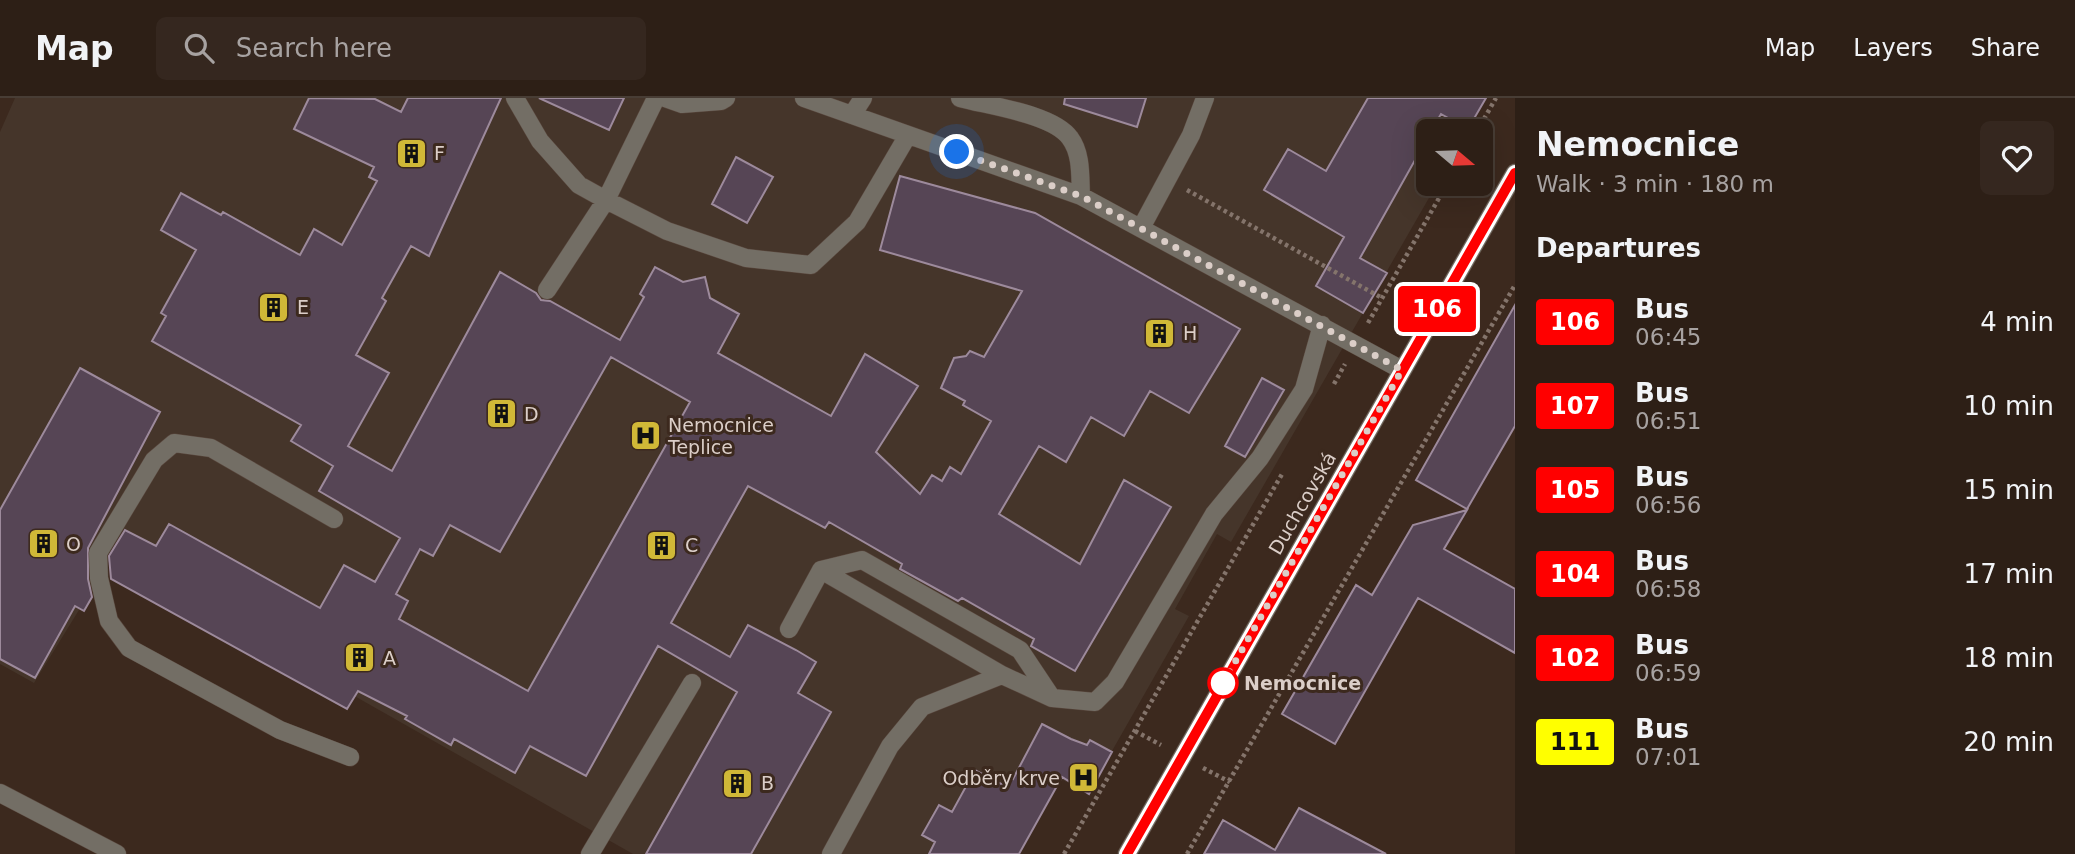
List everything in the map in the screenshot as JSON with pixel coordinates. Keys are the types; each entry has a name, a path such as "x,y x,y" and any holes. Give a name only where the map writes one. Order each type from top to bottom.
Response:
{"street":[{"path":"515,98 540,141 579,185 667,231 746,258 811,265 858,222 908,135"},
{"path":"547,290 606,200 656,98"},
{"path":"665,98 682,104 721,101 726,98"},
{"path":"804,98 1081,196 1402,370"},
{"path":"852,115 863,98"},
{"path":"960,98 1055,123 1071,139 1080,164 1081,196"},
{"path":"1141,228 1192,135 1205,98"},
{"name":"Duchcovská","path":"1127,854 1515,173"},
{"path":"821,570 1002,674 1052,698 1095,702 1115,682 1214,514 1260,458 1304,389 1322,325"},
{"path":"334,519 211,448 174,443 154,460 98,553 99,578 109,621 129,648 280,730 350,757"},
{"path":"789,629 821,570 862,560 1020,650 1052,698"},
{"path":"831,854 890,746 922,707 1002,674"},
{"path":"590,854 692,683"},
{"path":"0,793 117,854"}],"path":[{"path":"1484,119 1496,98"},
{"path":"1167,181 1382,298"},
{"path":"1187,854 1515,285"},
{"path":"1064,854 1264,506"}],"shaded area":[{"name":"Nemocnice Teplice","path":"15,98 1485,98 1474,119 1416,119 1416,196 1430,196 1231,542 1217,534 1175,609 1189,616 1088,793 1061,779 1020,853 1007,846 1002,854 633,854 111,558 34,683 0,664 0,132"}],"building":[{"path":"309,98 375,99 401,112 408,98 501,98 429,256 411,246 382,298 386,301 356,355 389,373 348,446 392,471 500,272 536,293 541,300 550,301 620,340 644,297 640,294 655,267 683,282 705,277 710,298 739,314 718,353 831,416 865,354 918,386 876,452 920,494 932,475 942,481 950,467 961,474 991,421 963,405 965,401 941,388 954,358 966,356 970,351 984,357 1022,291 880,250 900,176 1035,213 1240,329 1189,413 1150,391 1124,436 1091,417 1066,462 1039,446 999,514 1080,564 1124,480 1171,507 1075,671 1031,646 1034,639 962,598 958,601 900,569 902,564 829,522 825,528 748,486 671,623 730,657 748,625 796,650 816,662 798,693 831,712 751,854 646,854 737,692 658,646 586,776 530,746 515,773 454,739 451,745 405,719 407,716 358,691 347,709 111,579 109,556 125,530 156,546 169,524 320,608 344,565 375,582 400,538 319,491 333,466 291,441 301,425 152,341 166,316 161,313 196,250 161,230 181,193 221,215 223,212 300,255 314,229 342,245 377,181 369,177 374,167 294,129","holes":["611,357 690,402 528,691 399,619 408,601 396,594 420,549 433,556 450,525 500,552"]},
{"path":"539,98 624,98 609,130"},
{"path":"1065,98 1146,98 1137,127 1064,104"},
{"path":"1368,98 1486,98 1474,119 1450,119 1441,114 1438,119 1416,119 1416,158 1360,258 1387,273 1363,313 1316,286 1344,237 1264,190 1288,149 1326,171"},
{"path":"736,157 773,177 747,223 712,204"},
{"path":"1515,305 1515,426 1467,509 1416,480"},
{"name":"O","path":"80,368 160,412 88,548 88,579 92,597 84,611 75,606 35,678 0,659 0,510"},
{"path":"1262,378 1284,390 1245,457 1225,446"},
{"path":"1467,510 1444,549 1515,589 1515,653 1418,598 1335,744 1282,714 1356,585 1372,595 1413,525"},
{"path":"1042,724 1071,739 1087,745 1090,740 1112,752 1089,794 1062,777 1019,854 929,854 935,842 922,835 939,805 952,812 975,770 1005,786 1010,777 1013,779"},
{"path":"1299,808 1386,854 1204,854 1223,820 1275,850"}],"bus line":[{"name":"106","path":"1127,854 1515,173"}],"place":[{"name":"F","path":"411,153"},
{"name":"E","path":"274,307"},
{"name":"H","path":"1160,333"},
{"name":"D","path":"501,414"},
{"name":"Nemocnice Teplice","path":"645,436"},
{"name":"O","path":"43,544"},
{"name":"C","path":"662,545"},
{"name":"A","path":"360,658"},
{"name":"Nemocnice","path":"1223,683"},
{"name":"Odběry krve","path":"1083,778"},
{"name":"B","path":"738,783"}],"route":[{"path":"957,152 1081,196 1402,370 1223,683"}]}
